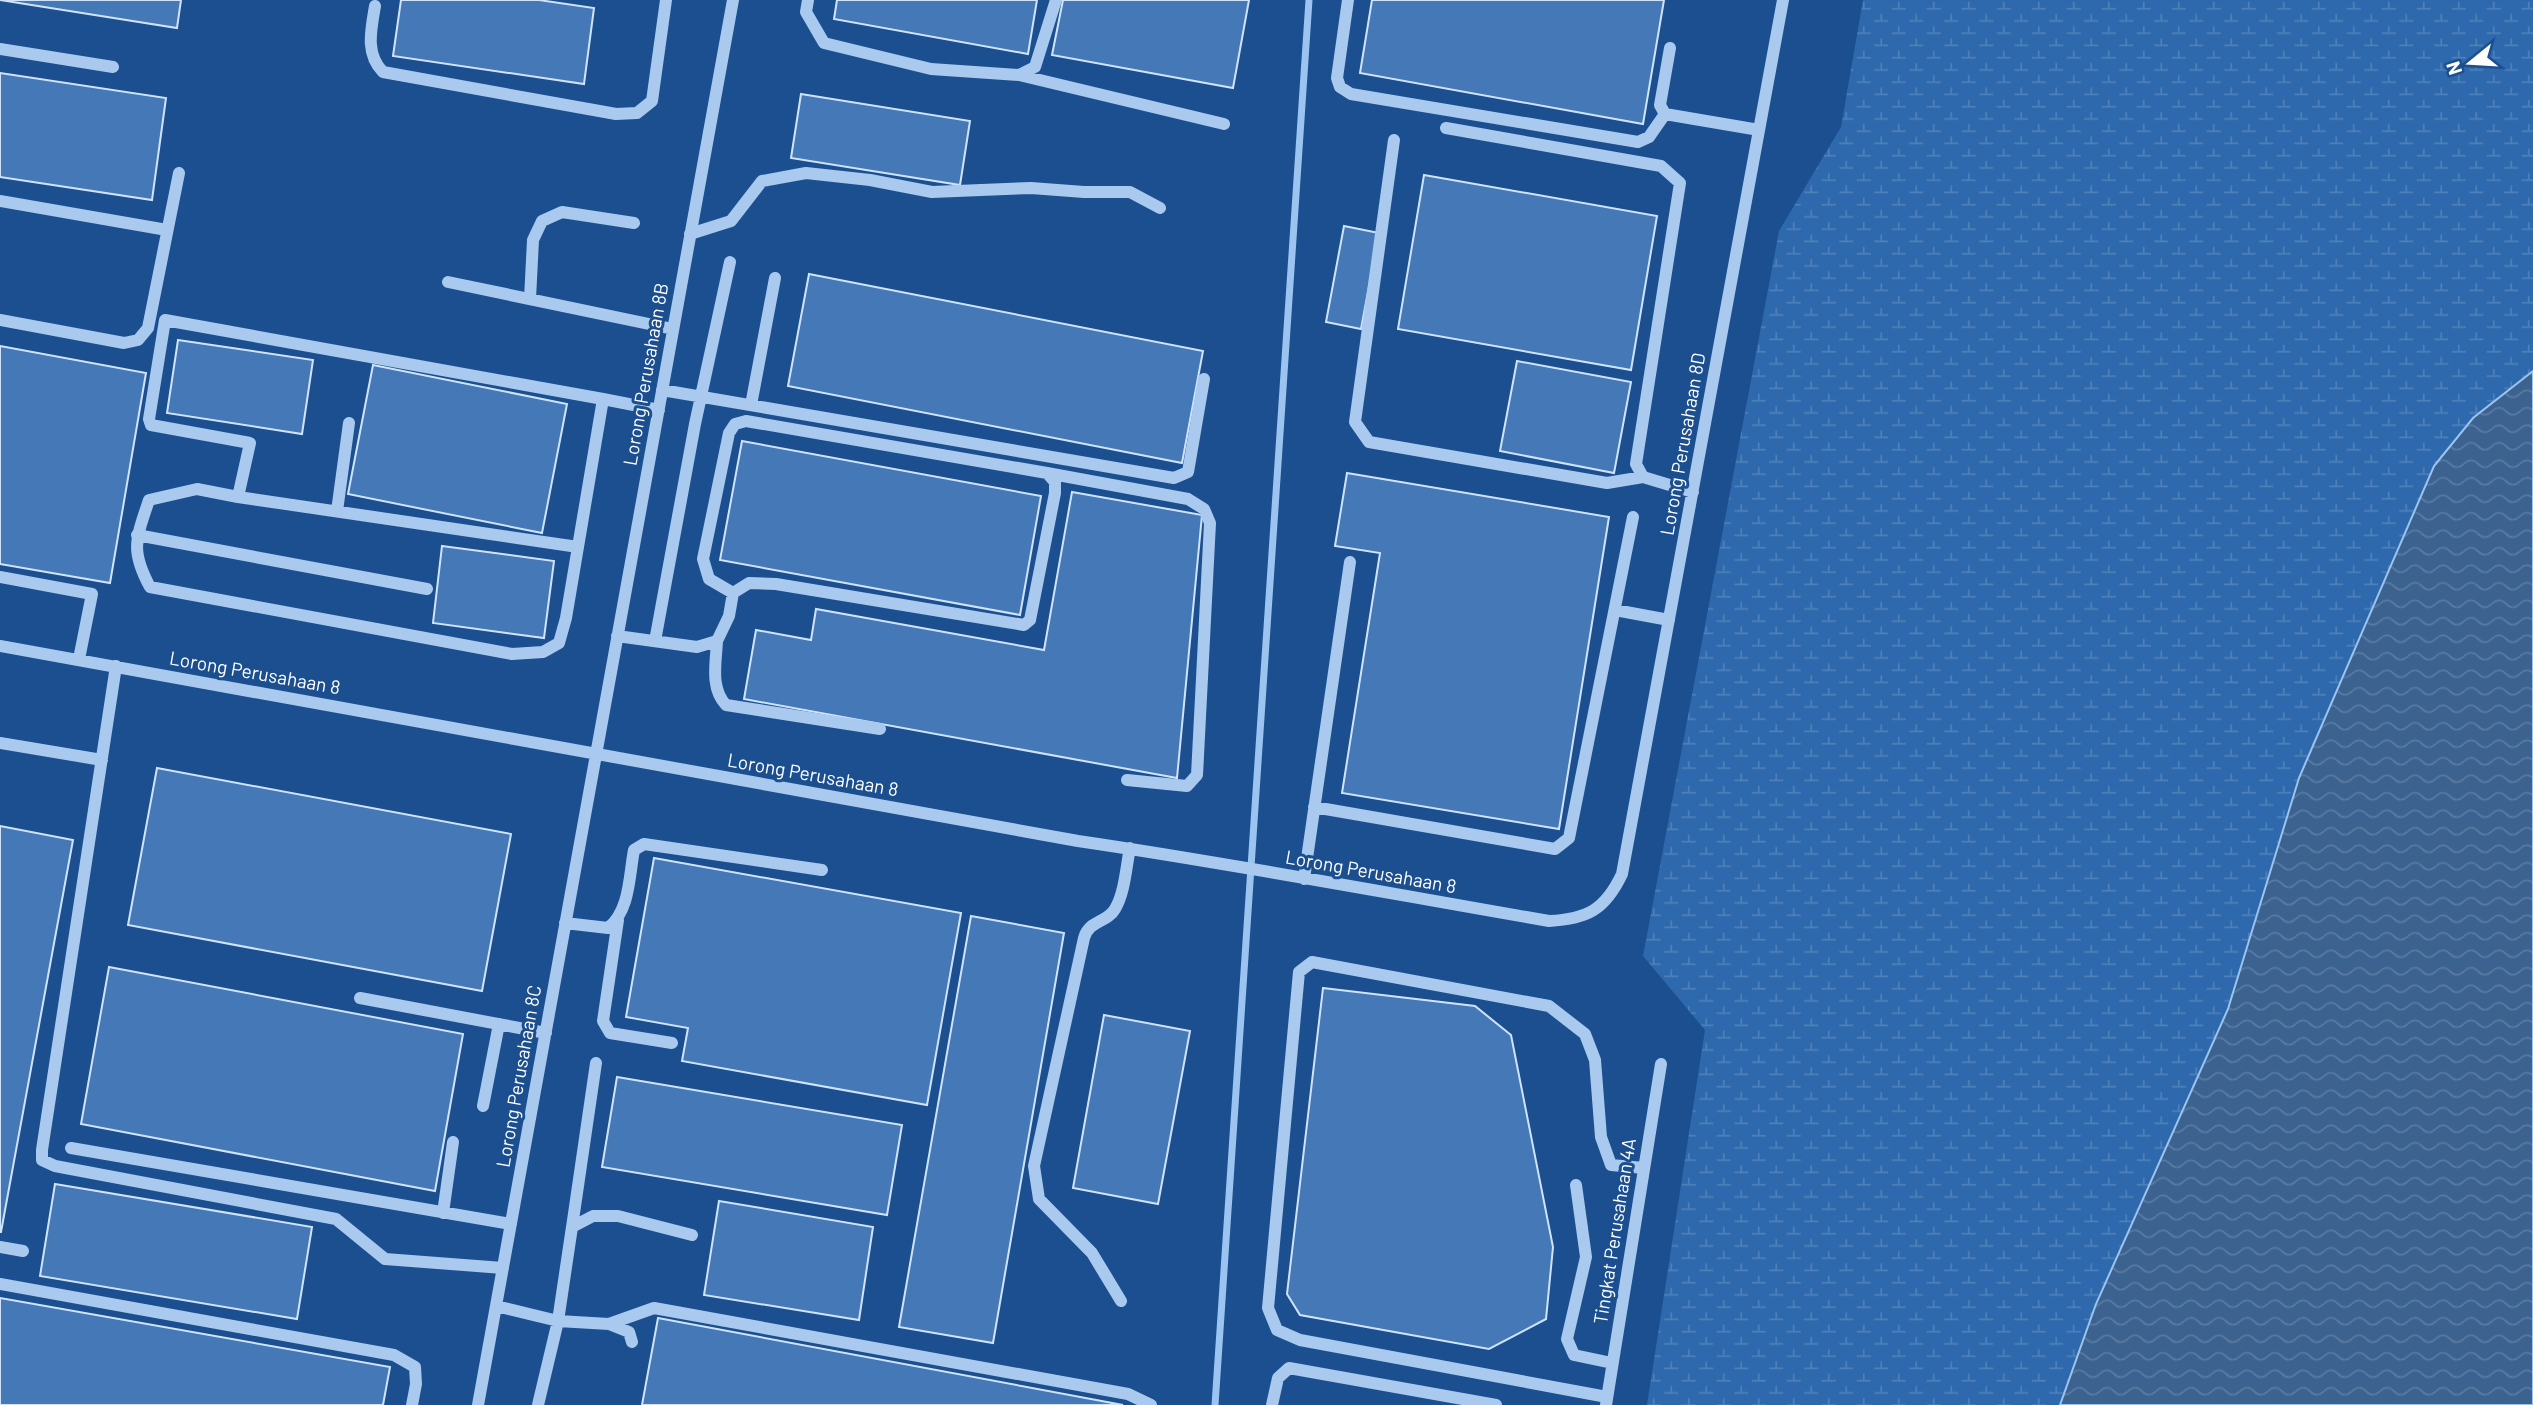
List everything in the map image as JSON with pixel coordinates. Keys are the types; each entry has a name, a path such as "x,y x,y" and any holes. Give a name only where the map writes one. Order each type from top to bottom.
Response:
{"street":[{"path":"375,6 370,38 373,63 383,72 616,114 637,113 652,101 666,0"},
{"name":"Lorong Perusahaan 8B","path":"596,754 733,0"},
{"path":"808,0 806,12 824,43 931,69 1019,75 1224,124"},
{"path":"1019,75 1035,67 1056,0"},
{"path":"1348,0 1337,78 1340,87 1351,94 1638,142 1649,137 1665,114"},
{"name":"Lorong Perusahaan 8D","path":"1613,893 1622,874 1783,0"},
{"path":"1665,114 1660,105 1670,48"},
{"path":"0,49 113,67"},
{"path":"1665,114 1759,130"},
{"path":"1446,128 1661,166 1680,183 1636,464 1643,477"},
{"path":"1394,140 1355,422 1369,442 1607,483 1643,477 1693,492"},
{"path":"0,320 124,343 138,340 148,328 179,173"},
{"path":"690,234 730,221 762,181 806,173 870,180 932,192 1018,188 1130,192 1160,208"},
{"path":"0,201 167,230"},
{"path":"530,299 533,240 542,221 562,212 634,223"},
{"path":"655,641 730,262"},
{"path":"751,405 775,278"},
{"path":"449,282 673,329"},
{"path":"238,497 250,443 151,425 149,419 165,320 659,410"},
{"path":"662,390 1174,478 1188,472 1204,379"},
{"path":"578,547 197,489 149,500 137,535 137,564 150,587 512,654 543,652 559,643 566,618 578,547 603,399"},
{"path":"733,593 709,579 703,559 729,433 736,424 746,421 1188,499 1203,509 1210,523 1197,775 1188,786 1127,780"},
{"path":"337,511 349,424"},
{"path":"880,729 726,705 718,696 715,681 717,641 729,617 733,593 749,583 776,584 1024,625 1030,620 1055,493 1055,482 1047,474"},
{"path":"1314,807 1555,849 1569,838 1633,517"},
{"path":"137,535 426,589"},
{"path":"1304,879 1350,562"},
{"path":"0,577 92,594 79,659"},
{"path":"1615,610 1669,620"},
{"path":"617,636 696,647 717,641"},
{"name":"Lorong Perusahaan 8","path":"0,646 596,754 1549,920 1574,920 1595,909 1613,893"},
{"path":"116,666 42,1160 55,1166 336,1220 385,1259 503,1268"},
{"path":"0,743 102,760"},
{"name":"Lorong Perusahaan 8C","path":"478,1405 596,754"},
{"path":"672,1043 610,1033 603,1021 618,920 624,907 634,850 644,844 822,870"},
{"path":"1121,1301 1092,1253 1039,1199 1034,1166 1086,930 1093,923 1110,915 1117,907 1130,848"},
{"path":"565,923 608,928 618,920"},
{"path":"1606,1401 1300,1339 1277,1330 1268,1308 1299,972 1312,962 1549,1006 1585,1034 1595,1060 1601,1138 1611,1165 1644,1168"},
{"path":"360,998 546,1033"},
{"path":"482,1106 499,1024"},
{"path":"538,1405 558,1321 596,1063"},
{"name":"Tingkat Perusahaan 4A","path":"1606,1401 1661,1064"},
{"path":"443,1213 453,1142"},
{"path":"71,1148 511,1224"},
{"path":"1576,1185 1586,1256 1567,1339 1574,1355 1612,1363"},
{"path":"572,1227 593,1216 618,1216 692,1235"},
{"path":"0,1247 23,1251"},
{"path":"0,1284 394,1355 415,1367 416,1384 412,1405"},
{"path":"496,1306 558,1321 609,1324 629,1332 632,1342"},
{"path":"609,1324 654,1308 1128,1394 1151,1405"},
{"path":"1272,1405 1278,1378 1289,1368 1496,1405"}],"green space":[{"path":"1863,0 2533,0 2533,371 2473,418 2434,466 2299,778 2228,1009 2096,1304 2060,1405 1647,1405 1705,1030 1643,956 1779,231 1841,127"}],"water":[{"path":"2533,371 2533,1405 2060,1405 2096,1304 2228,1009 2299,778 2434,466 2473,418"}],"building":[{"path":"0,0 181,0 177,28"},
{"path":"401,0 539,0 594,8 584,84 393,56"},
{"path":"837,0 1037,0 1028,54 834,19"},
{"path":"1063,0 1249,0 1233,88 1052,55"},
{"path":"1372,0 1664,0 1643,124 1360,73"},
{"path":"0,73 166,98 152,200 0,177"},
{"path":"801,94 970,121 960,185 791,158"},
{"path":"1424,175 1657,216 1631,370 1398,329"},
{"path":"1344,226 1379,233 1361,329 1326,322"},
{"path":"809,274 1203,351 1182,463 788,386"},
{"path":"178,340 313,360 302,434 167,413"},
{"path":"0,346 146,373 110,583 0,564"},
{"path":"1517,361 1631,382 1614,473 1500,451"},
{"path":"373,365 567,404 542,533 348,494"},
{"path":"742,441 1041,496 1020,615 720,560"},
{"path":"1347,473 1609,517 1559,829 1342,793 1380,553 1335,546"},
{"path":"1072,492 1202,515 1177,778 744,699 756,630 811,640 816,609 1044,650"},
{"path":"442,546 554,561 544,638 433,623"},
{"path":"157,768 511,834 482,991 128,925"},
{"path":"0,826 73,840 1,1232 0,1232"},
{"path":"654,858 961,913 927,1105 682,1061 688,1028 626,1017"},
{"path":"971,916 1064,933 993,1343 899,1327"},
{"path":"109,967 463,1034 435,1191 81,1124"},
{"path":"1323,988 1475,1006 1511,1035 1553,1247 1546,1319 1489,1349 1300,1315 1287,1294"},
{"path":"1104,1015 1190,1031 1158,1204 1073,1188"},
{"path":"617,1077 902,1125 887,1215 602,1167"},
{"path":"55,1184 312,1227 297,1319 40,1276"},
{"path":"719,1201 873,1227 859,1320 704,1295"},
{"path":"0,1298 390,1367 383,1405 0,1405"},
{"path":"658,1318 1123,1405 642,1405"}],"waterway":[{"path":"1215,1405 1309,0"}]}
